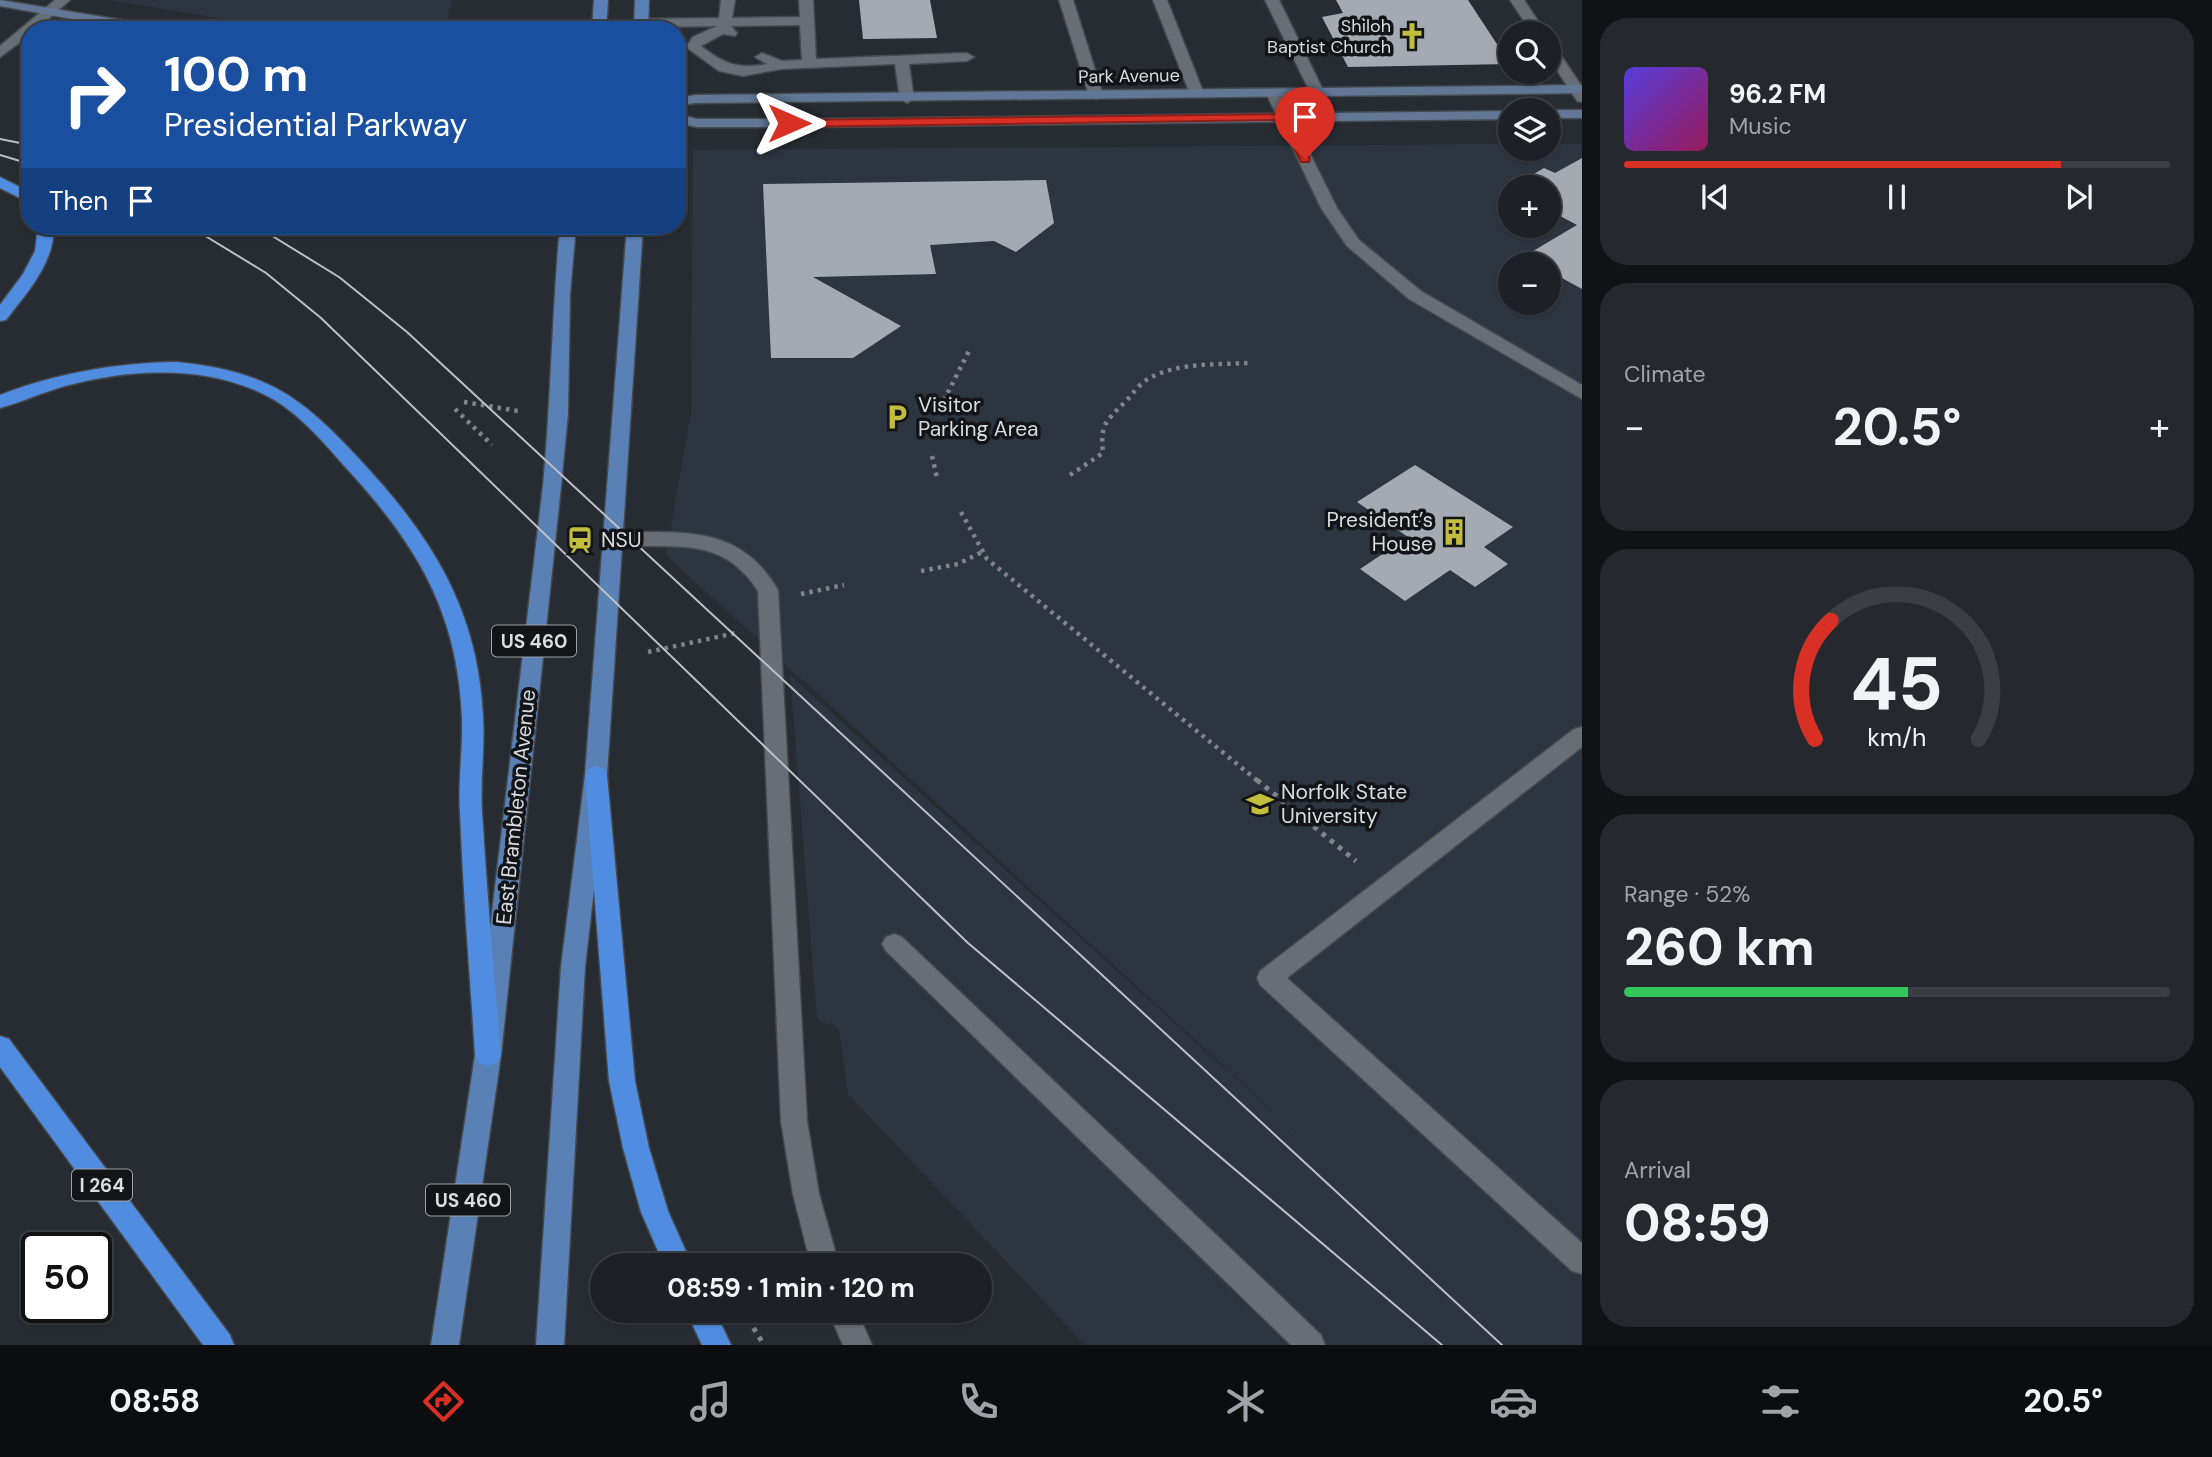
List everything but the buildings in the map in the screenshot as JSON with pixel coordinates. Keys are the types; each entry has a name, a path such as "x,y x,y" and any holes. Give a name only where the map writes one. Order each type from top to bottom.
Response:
{"highway":[{"path":"0,182 21,193"},
{"path":"0,316 38,264 47,235"},
{"path":"0,402 62,380 131,369 188,369 248,381 275,392 304,414 386,498 400,516 426,554 443,589 459,627 467,665 473,743 470,793 488,1055"},
{"path":"596,775 622,1081 636,1148 651,1199 673,1253"},
{"name":"I 264","path":"0,1047 211,1334"},
{"path":"706,1323 717,1345"}],"main road":[{"path":"600,21 601,0"},
{"path":"641,21 642,0"},
{"path":"0,2 57,6 120,21"},
{"name":"Park Avenue","path":"686,100 1317,92 1580,92"},
{"path":"1561,114 1582,114"},
{"path":"686,120 696,123 812,123 1498,115"},
{"name":"East Brambleton Avenue","path":"446,1345 488,1055 558,425 562,294 567,235"},
{"name":"US 460","path":"550,1345 573,967 596,775 634,235"}],"street":[{"path":"727,28 728,0"},
{"path":"806,0 809,63"},
{"path":"1066,0 1096,95"},
{"path":"1160,0 1197,94"},
{"path":"1272,0 1317,92"},
{"path":"1517,0 1531,21"},
{"path":"39,21 57,6"},
{"path":"686,27 727,28 807,21"},
{"path":"727,28 698,40 693,47 710,61 735,73 754,73 780,65 967,57"},
{"path":"0,53 21,36"},
{"path":"762,57 780,65"},
{"path":"901,60 907,99"},
{"path":"1561,65 1580,92"},
{"path":"1273,93 1329,208 1353,243 1415,295 1582,393"},
{"path":"614,539 716,544 741,555 752,564 768,590 794,1121 806,1195 822,1253"},
{"path":"1582,735 1269,978 1582,1261"},
{"path":"894,944 1014,1061 1123,1161 1311,1345"},
{"path":"848,1323 858,1345"}],"path":[{"path":"940,408 970,349"},
{"path":"1070,475 1102,453 1101,432 1106,422 1146,380 1168,370 1183,367 1249,363"},
{"path":"464,402 518,411"},
{"path":"455,409 492,445"},
{"path":"932,456 937,478"},
{"path":"961,512 982,552 1356,861"},
{"path":"921,571 958,564 982,552"},
{"path":"804,604 800,595 845,585"},
{"path":"648,652 746,630"},
{"path":"750,1323 764,1345"}],"shaded area":[{"path":"109,0 452,0 447,21 235,21"},
{"name":"Norfolk State University","path":"1498,144 1498,161 1561,161 1561,144 1582,144 1582,1345 1085,1345 848,1094 839,1029 832,1023 826,1024 817,1019 790,675 1336,1169 666,555 691,412 693,150"}],"tram line":[{"path":"0,139 21,143"},
{"path":"0,155 21,161"},
{"path":"204,235 266,273 321,318 968,943 1442,1345"},
{"path":"271,235 339,277 407,332 1502,1345"}],"place":[{"name":"Shiloh Baptist Church","path":"1412,36"},
{"name":"Visitor Parking Area","path":"897,417"},
{"name":"President’s House","path":"1454,532"},
{"name":"NSU","path":"580,540"},
{"name":"Norfolk State University","path":"1260,804"}],"route":[{"path":"789,123 1284,117 1305,159"}]}
